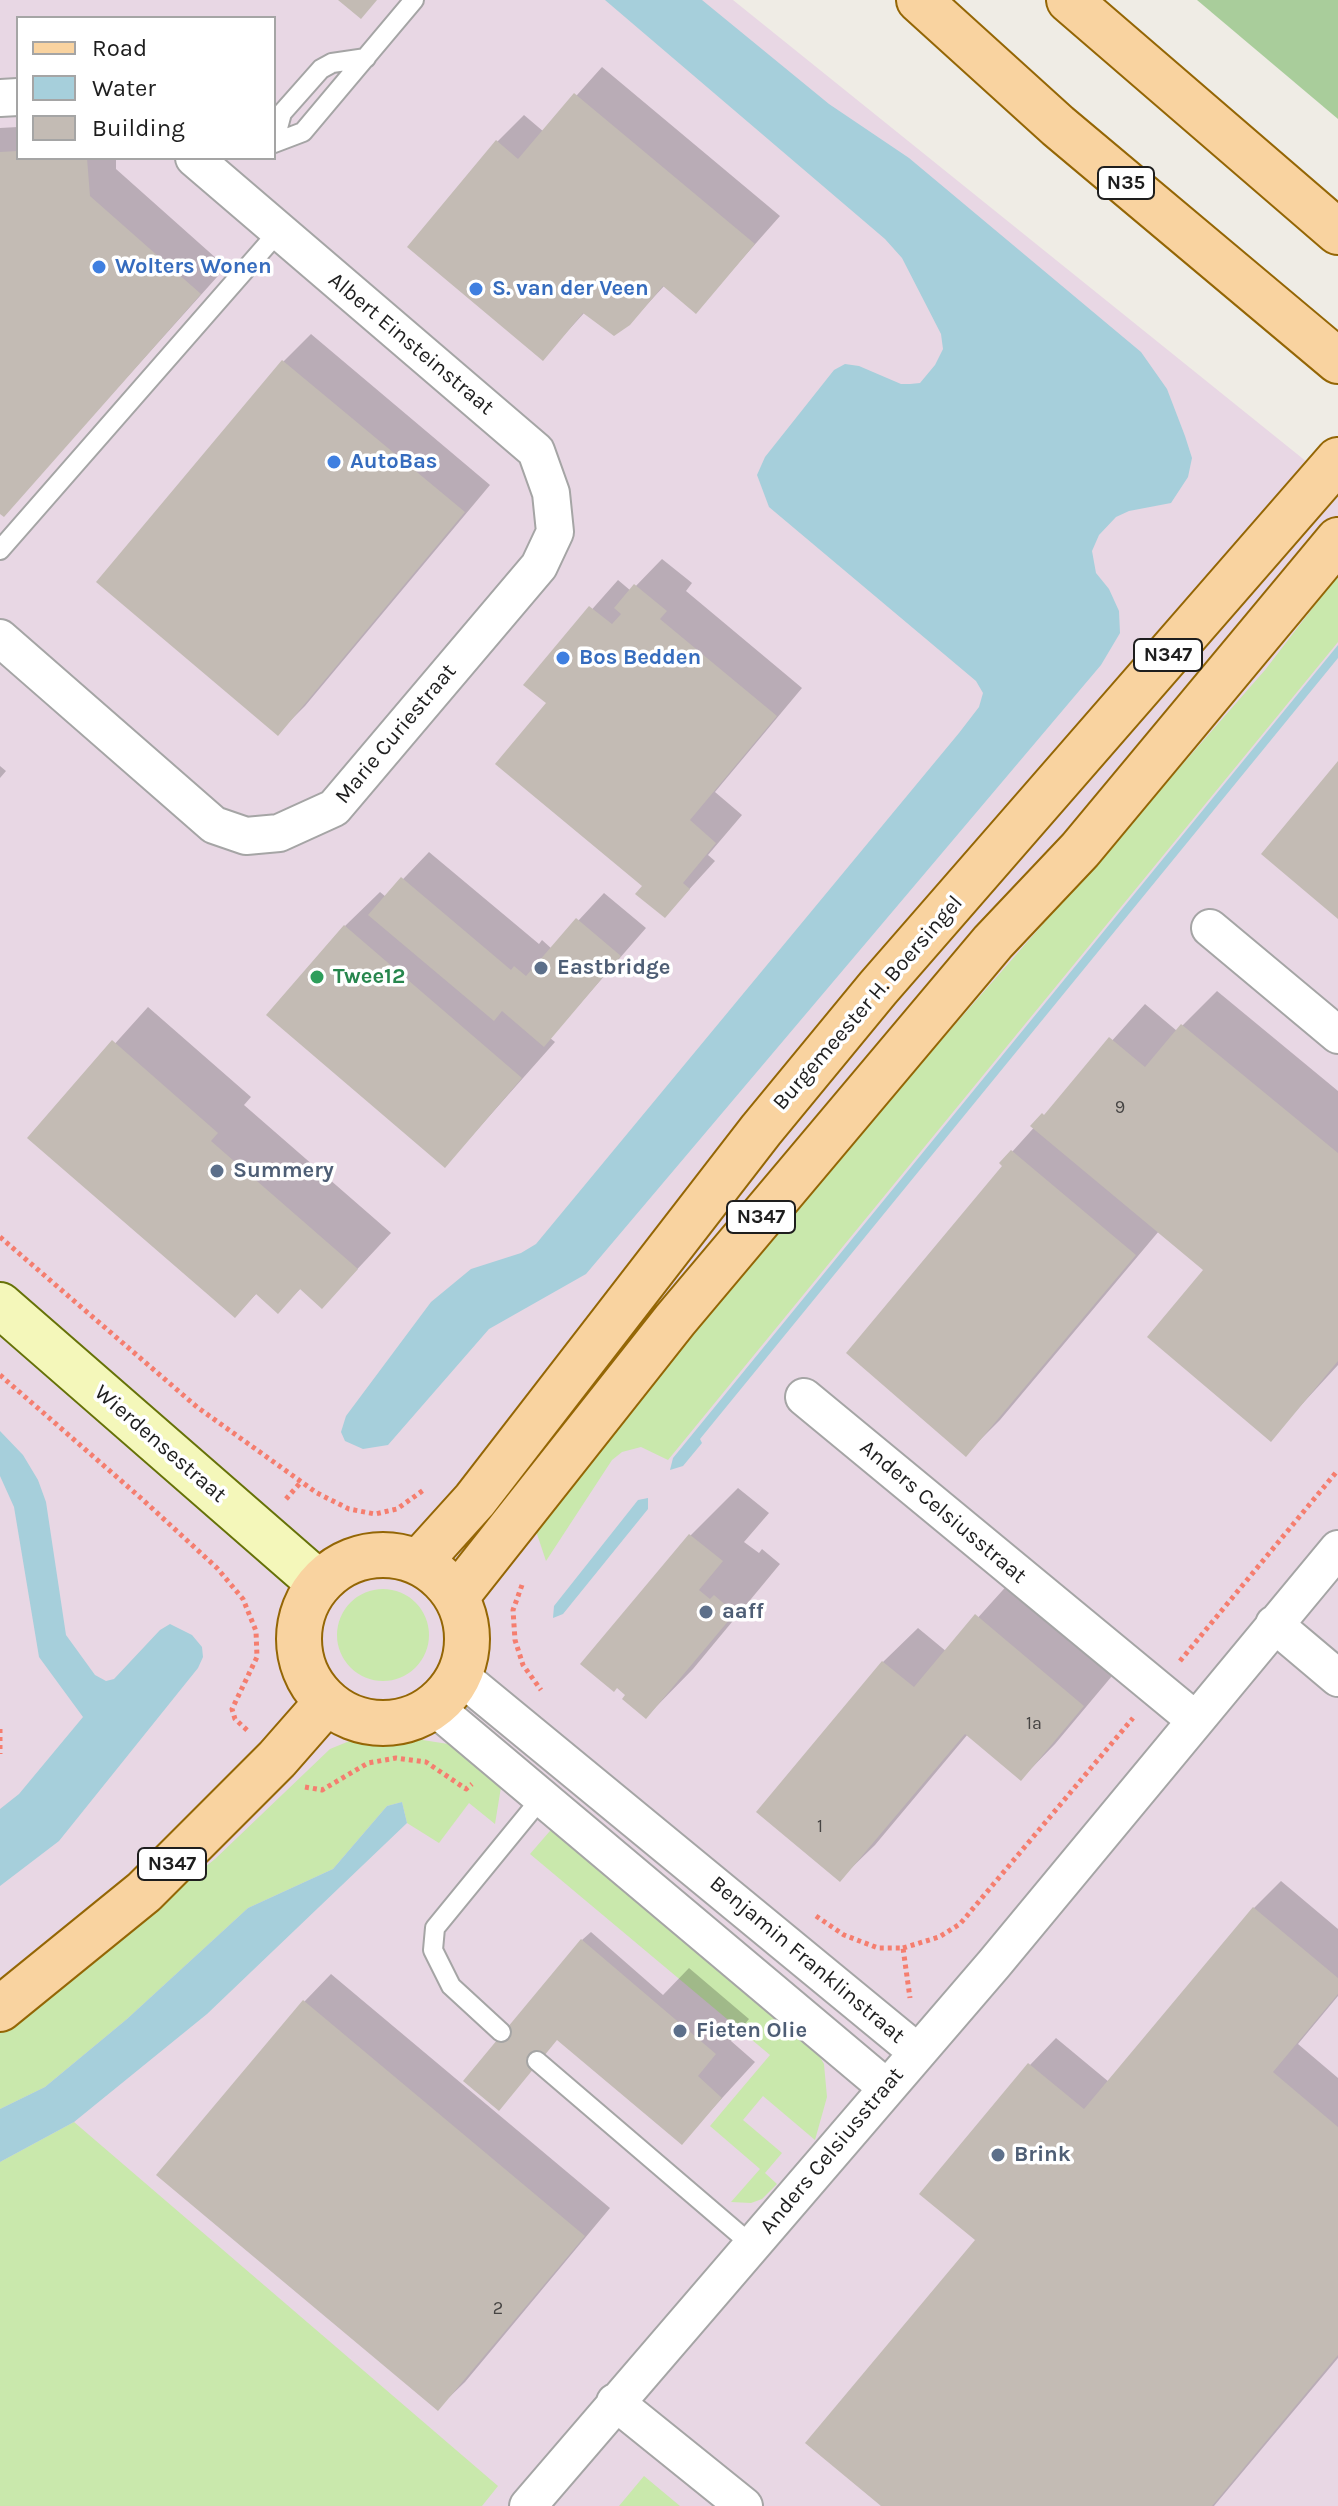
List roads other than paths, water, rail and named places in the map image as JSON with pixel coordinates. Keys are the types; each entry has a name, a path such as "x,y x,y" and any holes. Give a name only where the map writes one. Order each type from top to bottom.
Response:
{"main road":[{"name":"N35","path":"919,0 1058,126 1338,361"},
{"path":"1069,0 1338,232"},
{"name":"Burgemeester H. Boersingel","path":"419,1562 475,1500 761,1130 878,988 1338,460"},
{"name":"N347","path":"456,1597 675,1320 983,954 1080,850 1338,540"},
{"path":"392,1555 419,1562 440,1576 456,1597 465,1618 467,1641 446,1690 410,1719 383,1723 349,1716 327,1702 303,1664 299,1638 303,1612 319,1583 340,1566 367,1556 392,1555"},
{"name":"N347","path":"0,2009 144,1892 277,1759 327,1702"}],"street":[{"name":"Albert Einsteinstraat","path":"196,160 536,451 551,493 555,532 539,566"},
{"name":"Marie Curiestraat","path":"0,638 214,825 246,836 279,833 334,808 539,566"},
{"path":"1210,928 1338,1035"},
{"name":"Wierdensestraat","path":"0,1305 319,1583"},
{"name":"Anders Celsiusstraat","path":"804,1397 1194,1719"},
{"name":"Anders Celsiusstraat","path":"528,2506 1012,1942 1338,1549"},
{"path":"1274,1624 1338,1678"},
{"name":"Benjamin Franklinstraat","path":"446,1690 543,1796 887,2088"},
{"name":"Benjamin Franklinstraat","path":"446,1690 916,2051"},
{"path":"615,2402 744,2506"}],"lane":[{"path":"276,142 303,132 414,0"},
{"path":"276,136 282,113 321,69 332,63 366,58"},
{"path":"0,550 279,231"},
{"path":"501,2032 451,1986 433,1950 435,1928 543,1796"},
{"path":"537,2061 752,2245"}],"water":[{"path":"605,0 702,0 829,104 909,158 1141,352 1167,389 1192,458 1188,477 1171,503 1129,511 1116,517 1099,535 1092,551 1096,573 1109,589 1119,611 1120,633 1101,665 586,1274 489,1329 388,1445 363,1449 345,1441 341,1432 346,1416 431,1302 471,1269 521,1253 536,1244 959,733 979,707 983,693 976,681 769,507 757,475 765,457 834,370 845,364 859,366 901,384 910,384 920,383 935,365 943,349 941,334 902,258 885,239"},
{"path":"1338,645 1338,658 700,1439 702,1443 683,1466 670,1470 673,1458"},
{"path":"0,1431 23,1455 38,1480 46,1502 66,1635 95,1675 106,1681 114,1679 160,1630 170,1624 192,1635 202,1647 203,1657 198,1668 59,1841 0,1886 0,1809 19,1794 83,1717 39,1657 14,1507 0,1476"},
{"path":"648,1498 648,1509 563,1614 553,1618 554,1606 638,1500"},
{"path":"402,1802 407,1823 207,2014 74,2122 0,2162 0,2109 45,2087 127,2019 248,1908 333,1869 387,1806"}],"place":[{"name":"Wolters Wonen","path":"99,267"},
{"name":"S. van der Veen","path":"476,289"},
{"name":"AutoBas","path":"334,462"},
{"name":"Bos Bedden","path":"563,658"},
{"name":"Eastbridge","path":"541,968"},
{"name":"Twee12","path":"317,977"},
{"name":"Summery","path":"217,1171"},
{"name":"aaff","path":"706,1612"},
{"name":"Fieten Olie","path":"680,2031"},
{"name":"Brink","path":"998,2155"}]}
